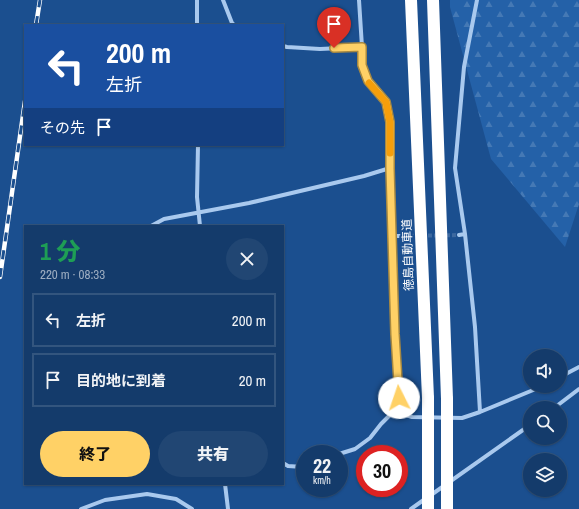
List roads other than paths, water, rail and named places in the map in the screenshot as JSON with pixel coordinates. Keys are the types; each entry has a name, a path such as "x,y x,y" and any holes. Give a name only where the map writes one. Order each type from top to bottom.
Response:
{"highway":[{"name":"徳島自動車道","path":"411,0 428,398 428,509"},
{"path":"433,0 447,399 447,509"}],"street":[{"path":"197,0 197,24"},
{"path":"223,0 233,24"},
{"path":"348,451 355,449 370,438 381,424 394,412 399,398 395,334 390,122 386,102 368,81 362,65 359,0"},
{"path":"477,0 464,67 456,168 475,327 480,412"},
{"path":"284,46 320,49 362,47"},
{"path":"198,146 197,197 200,225"},
{"path":"153,225 164,219 249,203 364,176 390,168"},
{"path":"459,235 465,234"},
{"path":"392,236 404,236"},
{"path":"567,373 579,367"},
{"path":"563,401 579,389"},
{"path":"394,412 412,417 462,418 526,393"},
{"path":"411,509 523,430"},
{"path":"284,464 288,466 296,466"},
{"path":"225,485 228,509"},
{"path":"81,509 105,500 148,494 176,499 192,509"}],"tunnel":[{"path":"404,236 459,235"}],"railway":[{"path":"36,24 40,0"},
{"path":"0,277 24,108"}]}
